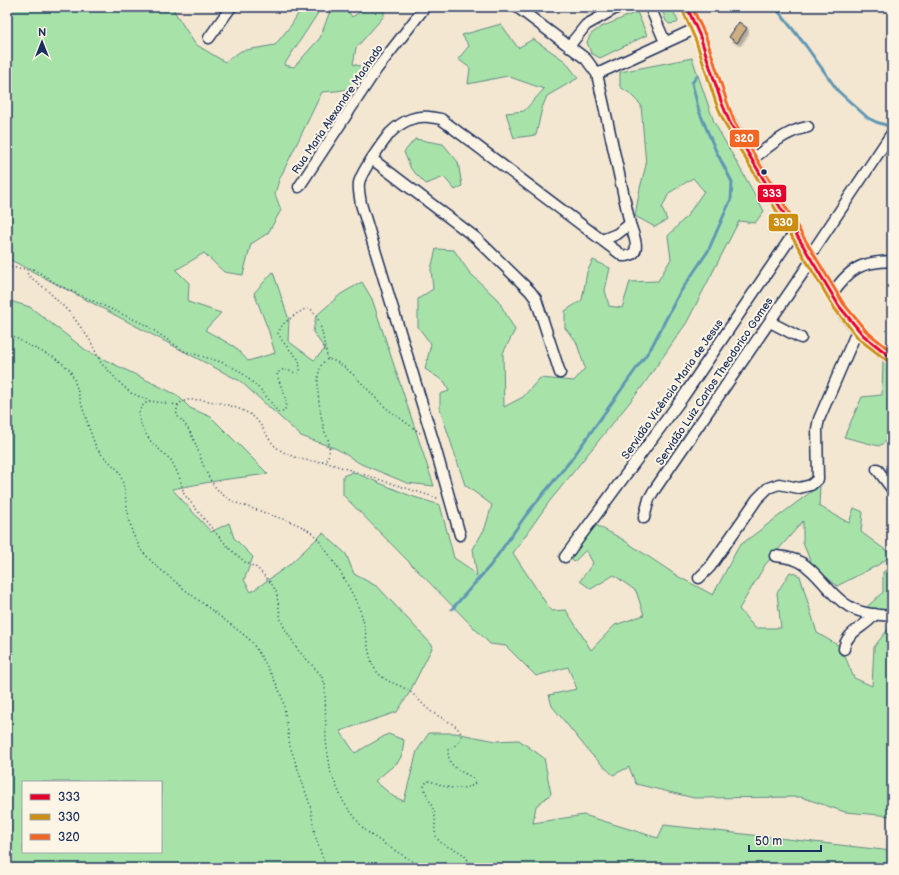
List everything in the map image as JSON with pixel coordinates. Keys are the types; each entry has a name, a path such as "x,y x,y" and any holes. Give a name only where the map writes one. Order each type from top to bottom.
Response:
{"main road":[{"path":"687,7 697,28 726,113 751,160 831,295 857,331 869,342 892,358"}],"street":[{"path":"209,38 231,7"},
{"name":"Rua Maria Alexandre Machado","path":"299,187 376,70 425,7"},
{"path":"460,535 359,193 362,174 390,133 398,126 410,119 419,117 441,119 623,256 630,256 634,254 636,247 596,74 586,59 517,7"},
{"path":"569,46 586,25 618,7"},
{"path":"650,7 665,42"},
{"path":"596,74 697,28"},
{"path":"751,160 785,135 796,129 808,127"},
{"name":"Servidão Luiz Carlos Theodorico Gomes","path":"644,518 652,492 770,322 890,137"},
{"path":"372,159 476,238 530,291 536,299 560,373"},
{"path":"602,240 617,234 630,224"},
{"name":"Servidão Vicência Maria de Jesus","path":"565,557 683,397 794,233"},
{"path":"831,295 840,283 855,268 863,264 892,261"},
{"path":"770,322 801,338"},
{"path":"700,578 710,567 757,499 768,488 779,484 799,488 811,485 818,479 817,429 819,420 857,331"},
{"path":"877,469 892,489"},
{"path":"774,556 791,558 801,562 837,598 851,608 865,613 892,616"},
{"path":"844,649 845,642 849,636 866,624 875,614"}],"path":[{"path":"7,267 26,269 32,268 60,286 136,320 184,351 221,362 240,371 263,392 278,412 282,412 286,408 287,399 278,380 277,373 284,369 298,373 300,370 299,360 283,342 278,333 283,324 305,309 312,310 317,315 328,359"},
{"path":"26,269 30,277 46,289 76,319 90,340 101,363 131,393 150,401 178,405 184,401 198,400 237,408 251,415 262,426 274,446 281,451 298,458 312,461 322,461 451,503"},
{"path":"7,332 24,343 58,360 70,370 96,447 102,455 120,472 126,492 126,502 132,532 141,550 155,565 178,584 244,634 251,641 264,661 283,700 290,746 310,805 315,835 326,868"},
{"path":"322,461 327,459 330,453 330,446 324,430 318,403 318,381 322,363 328,359 336,361 344,366 393,413 433,440"},
{"path":"150,401 144,404 139,411 139,418 143,430 152,443 170,460 179,476 184,494 214,531 229,548 245,562 257,568 272,583 276,591 281,620 285,629 298,650 321,675 325,684 326,742 331,774 344,803 363,828 370,834 424,868"},
{"path":"178,405 177,416 185,423 190,431 205,471 217,489 225,496 243,505 294,522 312,533 319,540 352,592 361,614 372,663 377,672 384,679 403,687 412,693 427,709 460,731 460,742 448,750 448,755 454,766 461,773 472,777 476,781 474,785 466,788 456,788 442,786 433,781 427,781 424,786 435,817 437,838 444,845 463,853 471,868"}],"green space":[{"path":"7,7 177,7 174,11 195,44 225,62 241,51 275,45 292,24 302,7 322,7 284,65 294,67 320,38 330,11 340,7 345,7 352,17 368,7 384,7 384,16 356,48 353,64 366,68 361,76 352,86 348,88 338,91 322,92 279,180 275,194 281,210 268,233 251,244 243,275 224,272 204,253 176,270 189,283 188,302 221,313 205,330 235,347 248,361 275,353 268,329 254,293 273,272 289,320 288,341 314,360 325,349 313,332 316,316 341,294 362,282 372,299 434,486 407,483 361,464 337,449 301,436 240,381 7,258"},
{"path":"661,7 671,7 678,21 677,23 669,24 666,21"},
{"path":"637,12 647,35 600,58 591,53 587,42 591,34 601,27"},
{"path":"501,24 518,48 533,39 565,61 578,78 547,96 542,108 536,135 514,138 506,113 524,111 544,89 507,76 468,84 470,68 458,59 469,46 462,35"},
{"path":"692,58 714,122 764,211 755,223 739,221 687,322 642,387 549,502 513,553 551,611 566,610 591,650 615,625 644,615 636,591 614,575 591,589 580,581 593,563 586,550 574,562 570,558 596,525 622,539 679,577 713,595 739,546 820,485 819,506 849,523 854,508 863,512 861,532 892,555 878,565 837,586 812,565 803,543 803,521 765,565 739,609 755,628 781,628 777,593 790,572 800,576 817,633 841,647 854,678 872,686 874,647 889,628 892,628 892,816 845,812 801,797 694,798 636,784 629,767 613,775 591,754 552,706 549,695 577,689 568,667 536,676 506,646 490,644 343,495 343,476 353,472 411,496 440,505 454,558 469,568 477,577 473,549 485,528 492,505 465,485 440,409 440,394 449,391 445,382 425,369 431,344 418,327 418,299 433,289 431,269 436,249 454,250 469,272 498,300 515,330 503,353 504,407 523,397 540,378 574,381 585,368 576,341 565,328 565,311 582,300 587,272 593,260 610,268 605,290 609,306 622,308 630,282 658,281 671,259 668,236 687,216 704,191 693,178 669,193 662,208 667,220 655,227 635,216 646,165 641,105 628,92 620,87 620,72"},
{"path":"415,139 443,144 458,162 462,186 455,190 444,177 426,184 411,169 404,152"},
{"path":"7,300 30,307 87,351 177,395 190,408 211,417 268,474 221,480 172,489 211,532 229,523 234,538 253,557 244,580 251,592 289,565 323,533 346,554 354,574 378,587 433,646 408,695 397,712 340,731 355,753 388,734 404,740 402,755 398,762 375,781 394,797 404,801 417,751 429,733 455,733 496,741 519,740 544,758 551,794 536,806 533,823 584,815 658,838 664,825 892,851 892,868 7,868"},
{"path":"883,361 892,367 892,443 888,440 879,446 844,437 862,397 882,395"},
{"path":"892,566 892,611 884,612 866,608 883,592 883,572"}],"building":[{"path":"739,22 747,28 737,43 729,37"}],"waterway":[{"path":"775,7 806,46 838,91 868,118 892,127"},
{"path":"452,609 490,566 526,515 571,460 651,348 679,294 708,251 731,199 732,182 715,149 699,111 692,83 697,76"}],"transit line":[{"name":"333","path":"687,7 701,39 721,101 730,123 839,306 863,335 892,358"},
{"name":"320","path":"692,7 706,37 734,121 843,303 866,331 892,352"},
{"name":"330","path":"682,9 696,41 716,103 726,126 835,309 859,339 889,362"}]}
